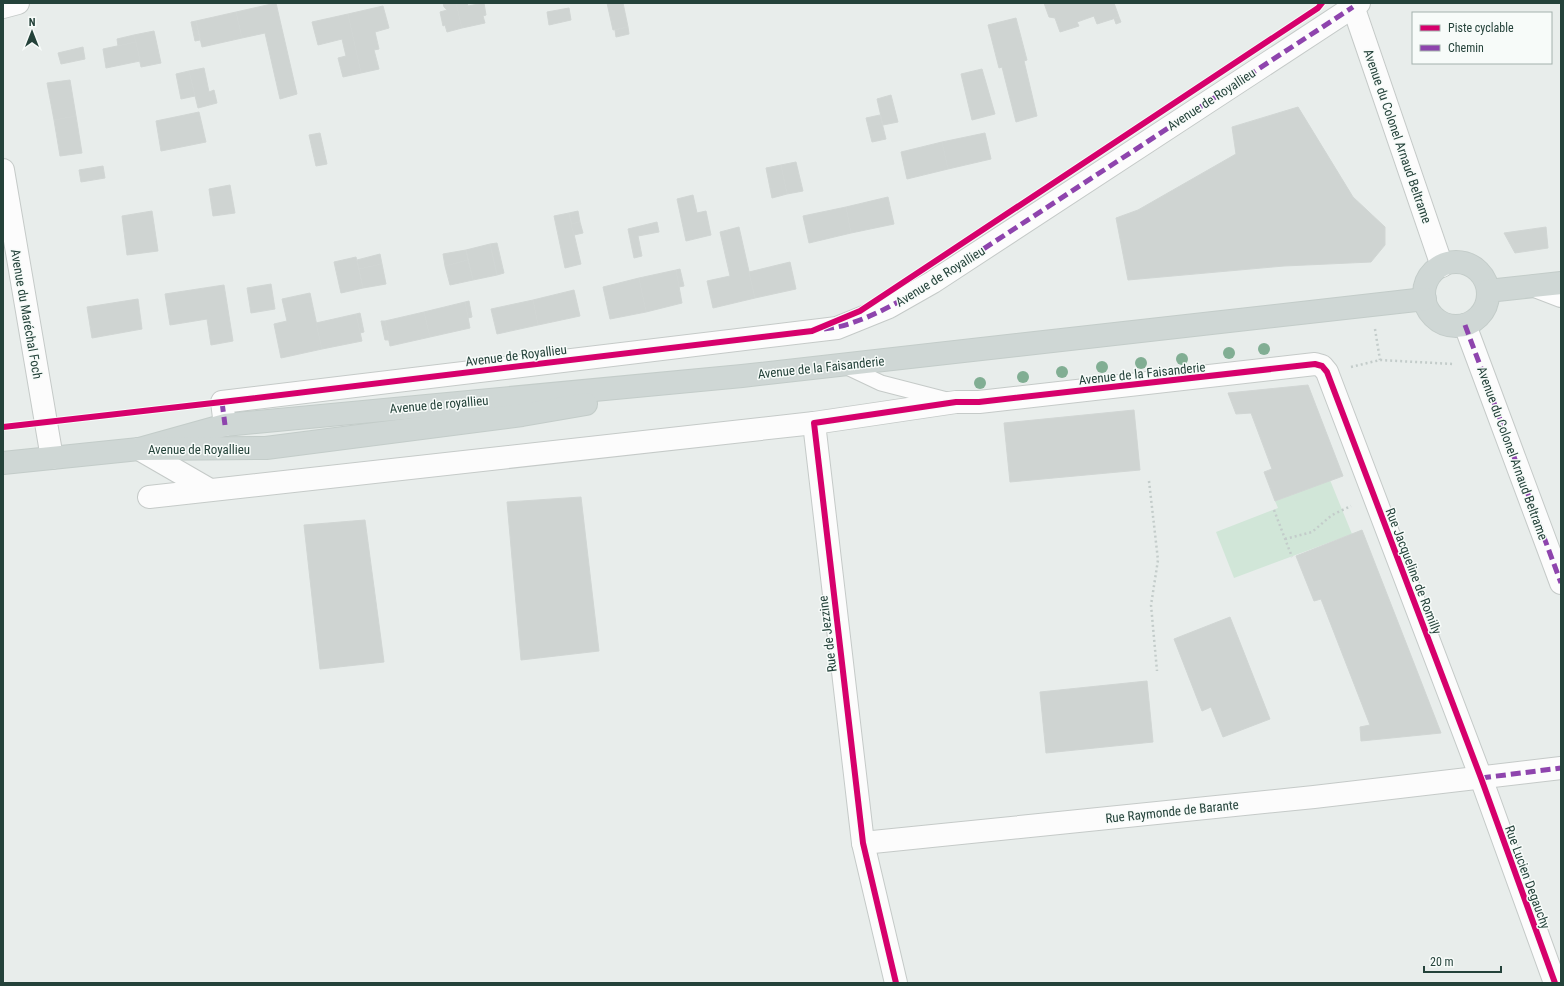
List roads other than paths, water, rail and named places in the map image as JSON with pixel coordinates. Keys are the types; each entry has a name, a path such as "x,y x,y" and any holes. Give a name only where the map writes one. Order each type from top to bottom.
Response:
{"main road":[{"path":"1452,262 1462,262 1472,266 1480,272 1488,291 1487,302 1482,312 1475,319 1465,324 1454,325 1444,323 1435,317 1428,309 1424,299 1424,289 1428,279 1434,271 1452,262"},
{"path":"1488,291 1561,283"},
{"name":"Avenue de la Faisanderie","path":"742,376 1424,299"},
{"name":"Avenue de royallieu","path":"139,449 225,425 742,376"},
{"name":"Avenue de Royallieu","path":"139,449 266,448 522,415 742,376"},
{"path":"3,463 139,449"}],"street":[{"path":"3,7 18,3"},
{"name":"Avenue du Colonel Arnaud Beltrame","path":"1355,4 1442,266"},
{"name":"Avenue de Royallieu","path":"225,425 222,402 837,328 889,307 934,282 1355,4"},
{"name":"Avenue du Maréchal Foch","path":"3,170 52,458"},
{"path":"1535,286 1561,296"},
{"name":"Avenue du Colonel Arnaud Beltrame","path":"1465,324 1561,583"},
{"name":"Avenue de la Faisanderie","path":"956,402 979,402 1315,364 1322,366 1327,372"},
{"name":"Rue Jacqueline de Romilly","path":"1327,372 1481,778"},
{"path":"148,497 814,423 956,402"},
{"name":"Rue de Jezzine","path":"814,423 863,843 896,983"},
{"name":"Avenue de Royallieu","path":"139,449 210,490"},
{"name":"Rue Raymonde de Barante","path":"863,843 1481,778 1561,768"},
{"name":"Rue Lucien Degauchy","path":"1481,778 1555,983"}],"lane":[{"path":"842,364 881,384 956,402"}]}
